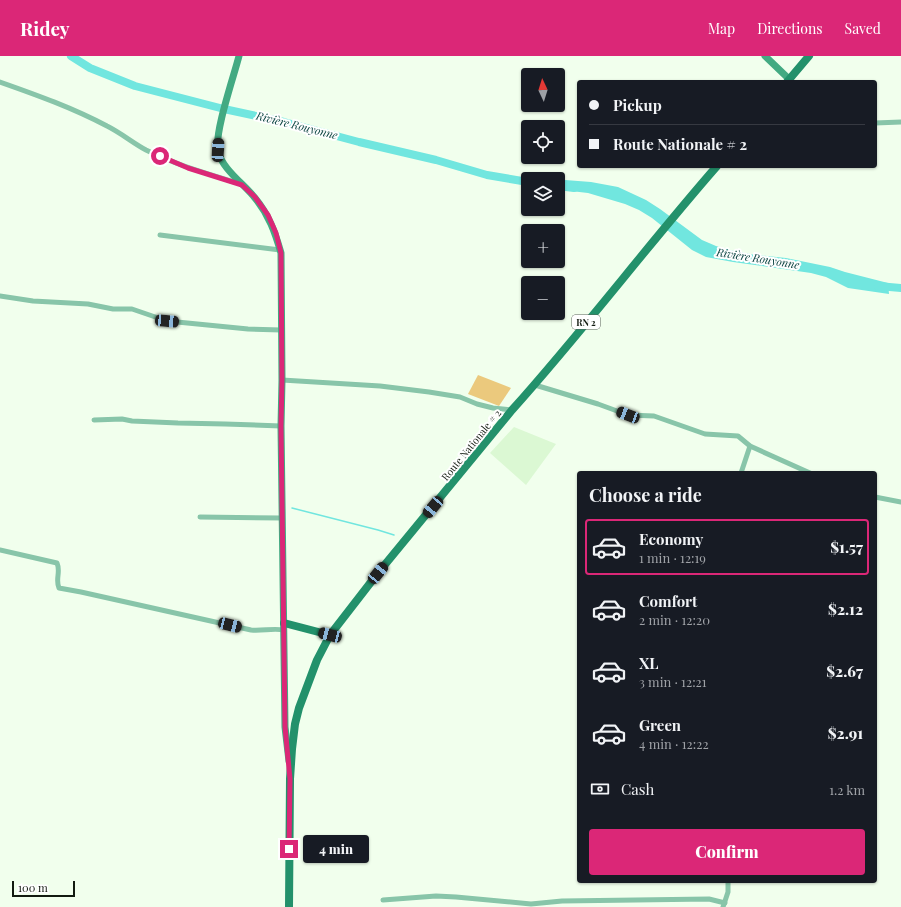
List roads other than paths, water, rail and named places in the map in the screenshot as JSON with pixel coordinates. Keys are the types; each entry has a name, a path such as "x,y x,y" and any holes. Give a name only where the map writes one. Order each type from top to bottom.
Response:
{"main road":[{"path":"239,56 222,116 218,137 218,150 222,160 242,185 255,197 268,215 276,233 280,250 285,727 290,779"},
{"path":"765,56 788,80"},
{"path":"790,80 809,56"},
{"name":"Route Nationale # 2","path":"289,907 290,779 292,749 299,708 317,660 330,635 378,573 512,410 535,385 676,216 684,203 715,168"},
{"path":"284,626 330,635"}],"street":[{"path":"0,82 74,110 109,127 146,150 181,165 242,185"},
{"path":"877,123 901,122"},
{"path":"160,235 280,250"},
{"path":"0,296 33,301 88,304 113,309 132,309 167,321 248,329 281,330"},
{"path":"282,380 380,386 429,392 460,397 477,404 493,408 512,410"},
{"path":"535,385 598,404 628,415 654,416 705,434 738,436 750,446 806,471"},
{"path":"94,420 122,419 132,421 281,426"},
{"path":"742,471 750,446"},
{"path":"877,497 901,502"},
{"path":"200,517 282,518"},
{"path":"0,550 58,563 59,568 56,579 58,588 251,630 264,631 284,626"},
{"path":"383,900 436,896 531,904 570,901 709,900 724,905 728,892 728,883"}],"water":[{"path":"565,180 591,182 618,187 646,200 702,240 716,246 734,251 786,258 830,267 888,283 889,294 848,288 826,277 811,273 706,257 692,250 652,218 639,210 625,204 588,193 565,190"}],"waterway":[{"name":"Rivière Rouyonne","path":"71,56 90,68 135,86 436,160 487,175 521,181"},
{"name":"Rivière Rouyonne","path":"565,187 574,188"},
{"name":"Rivière Rouyonne","path":"878,286 901,288"},
{"path":"292,508 394,535"}]}
